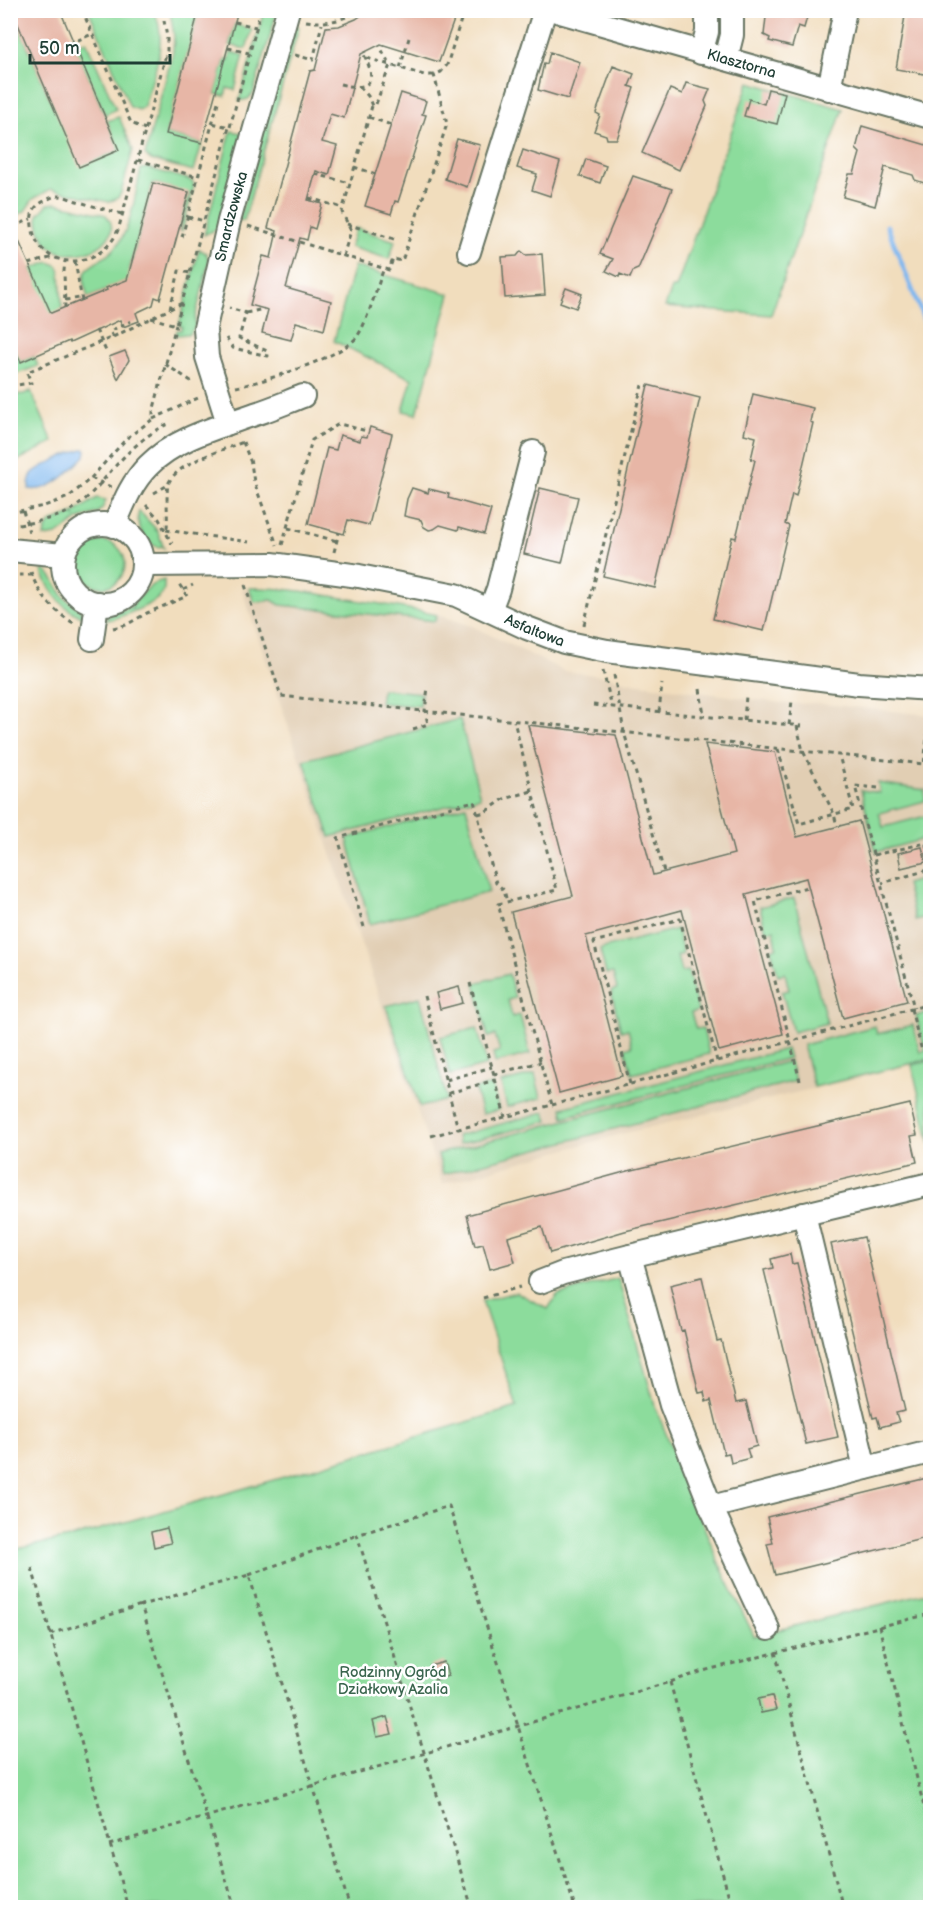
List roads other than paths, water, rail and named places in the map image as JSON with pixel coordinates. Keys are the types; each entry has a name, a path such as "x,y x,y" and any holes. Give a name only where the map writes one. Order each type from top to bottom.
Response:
{"street":[{"path":"469,252 545,10"},
{"name":"Klasztorna","path":"553,10 930,117"},
{"path":"701,53 707,32 707,10"},
{"path":"726,59 732,35 732,10"},
{"path":"829,89 845,10"},
{"name":"Smardzowska","path":"228,423 207,357 205,328 229,221 288,11"},
{"path":"114,526 128,494 148,465 173,446 303,396"},
{"path":"490,610 498,589 533,452"},
{"path":"105,524 114,526 131,536 139,547 143,565 137,585 129,594 118,601 106,604 97,603 82,598 72,590 66,579 63,555 71,541 81,531 105,524"},
{"path":"10,550 63,555"},
{"name":"Asfaltowa","path":"143,565 272,564 403,584 456,595 527,628 564,642 607,651 859,684 930,689"},
{"path":"92,639 97,603"},
{"path":"540,1282 563,1273 630,1256 930,1184"},
{"path":"804,1214 866,1468"},
{"path":"630,1256 671,1405 711,1507 768,1629"},
{"path":"711,1507 930,1452"}],"water":[{"path":"86,450 85,456 60,479 45,488 29,489 30,478 35,471"}],"waterway":[{"path":"887,226 930,335"}],"park label":[{"name":"Rodzinny Ogród Działkowy Azalia","path":"393,1680"}]}
